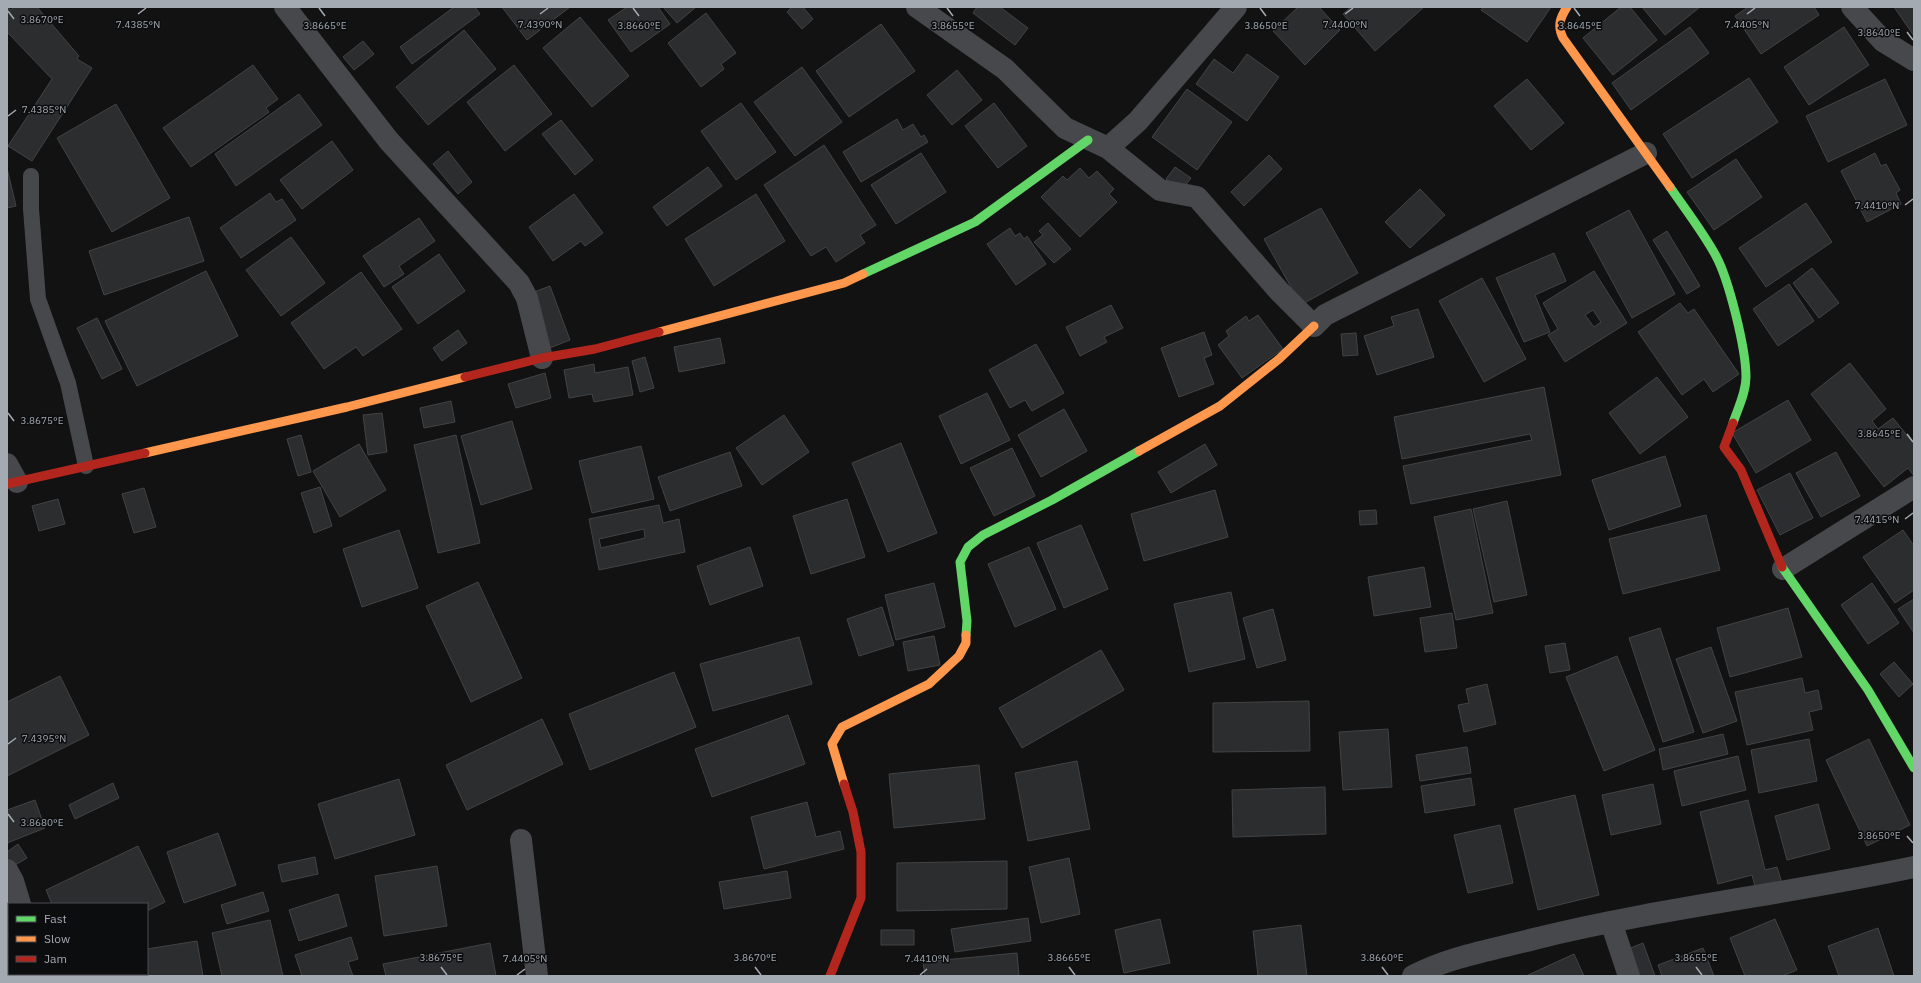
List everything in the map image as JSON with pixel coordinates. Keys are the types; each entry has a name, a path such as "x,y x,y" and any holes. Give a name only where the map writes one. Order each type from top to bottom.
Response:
{"street":[{"path":"284,7 389,141 519,283 527,298 542,358"},
{"path":"917,7 1005,70 1065,128 1108,148 1160,190 1197,197 1279,291 1314,326"},
{"path":"1108,148 1138,121 1236,7"},
{"path":"1567,7 1559,18 1558,31 1666,180 1716,256 1729,292 1742,344 1746,376 1744,392 1724,447 1740,470 1783,569 1868,690 1914,768"},
{"path":"1852,7 1883,41 1914,60"},
{"path":"10,477 86,466 347,407 542,358 595,349 844,283 975,222 1088,140"},
{"path":"830,976 861,898 861,852 853,812 832,744 842,727 929,684 958,656 966,643 967,621 960,562 968,547 983,535 1052,500 1220,406 1279,359 1326,315 1646,153"},
{"path":"1783,569 1914,487"},
{"path":"520,840 537,976"},
{"path":"1413,976 1426,969 1491,950 1612,922 1851,880 1914,867"},
{"path":"7,870 13,881 20,903"},
{"path":"1612,922 1629,976"}],"lane":[{"path":"31,176 31,209 38,299 68,383 86,466"}],"building":[{"path":"7,7 11,10 14,7 37,7 79,56 77,59 92,68 32,161 8,146 52,79 8,33 7,34"},
{"path":"454,7 475,7 480,14 412,64 400,47"},
{"path":"502,7 570,7 527,40"},
{"path":"627,7 658,7 670,24 631,52 608,20"},
{"path":"663,7 696,7 677,23"},
{"path":"792,7 803,7 813,19 802,29 787,12"},
{"path":"977,7 1000,7 1028,28 1015,45 973,13"},
{"path":"1298,7 1319,7 1340,30 1305,65 1273,31"},
{"path":"1351,7 1424,7 1375,51 1343,14"},
{"path":"1483,7 1551,7 1527,42 1481,10"},
{"path":"1621,7 1630,7 1657,40 1613,75 1583,38"},
{"path":"1642,7 1700,7 1665,35"},
{"path":"1748,7 1814,7 1819,15 1761,54 1735,16"},
{"path":"1894,7 1914,7 1914,36"},
{"path":"706,13 736,53 721,64 724,69 701,87 668,43"},
{"path":"580,17 629,76 592,107 543,48"},
{"path":"881,24 915,71 849,117 816,71"},
{"path":"1690,27 1709,53 1631,110 1612,83"},
{"path":"1844,27 1869,65 1809,105 1784,67"},
{"path":"464,30 496,69 428,125 396,87"},
{"path":"363,41 374,54 354,70 343,57"},
{"path":"1247,54 1279,77 1247,121 1196,84 1214,59 1233,73"},
{"path":"253,65 278,99 266,108 269,112 191,167 163,128"},
{"path":"514,65 552,114 505,151 467,102"},
{"path":"802,67 842,122 795,156 754,102"},
{"path":"957,70 982,100 952,125 927,95"},
{"path":"1749,78 1778,122 1692,178 1663,134"},
{"path":"1527,79 1564,123 1531,150 1494,106"},
{"path":"1885,79 1907,125 1828,162 1806,116"},
{"path":"1187,89 1232,122 1197,170 1152,137"},
{"path":"299,94 322,125 236,186 215,154"},
{"path":"741,103 776,152 736,180 701,131"},
{"path":"994,103 1027,146 998,168 965,126"},
{"path":"116,104 170,198 112,232 57,138"},
{"path":"897,119 903,130 913,124 921,137 924,135 928,142 861,182 843,152"},
{"path":"561,120 593,160 575,175 542,134"},
{"path":"332,141 353,170 302,209 280,180"},
{"path":"824,145 876,225 860,235 865,243 836,262 826,247 811,256 764,185"},
{"path":"448,151 472,182 458,194 433,164"},
{"path":"921,153 946,192 896,224 871,185"},
{"path":"1875,153 1881,166 1886,164 1900,190 1896,193 1901,204 1867,222 1841,171"},
{"path":"1269,155 1282,169 1244,206 1231,192"},
{"path":"1736,159 1762,197 1714,230 1687,192"},
{"path":"708,167 722,186 667,226 653,207"},
{"path":"1175,167 1191,178 1181,191 1166,179"},
{"path":"7,168 16,206 7,208"},
{"path":"1080,168 1089,178 1097,171 1114,189 1109,194 1117,202 1080,237 1041,197 1063,176 1067,180"},
{"path":"1420,189 1445,215 1410,248 1385,222"},
{"path":"270,193 276,202 282,199 296,220 241,258 220,228"},
{"path":"574,194 603,233 585,246 581,241 553,261 529,227"},
{"path":"756,194 785,241 714,286 685,239"},
{"path":"1806,203 1832,242 1766,287 1739,248"},
{"path":"1321,208 1358,273 1301,305 1264,239"},
{"path":"1629,210 1675,294 1632,318 1586,233"},
{"path":"189,217 204,261 104,295 89,251"},
{"path":"419,218 435,241 399,266 404,274 384,287 363,256"},
{"path":"1048,223 1071,249 1054,263 1034,242 1043,235 1039,231"},
{"path":"1010,228 1015,236 1020,233 1024,239 1027,236 1046,264 1016,285 987,244"},
{"path":"1667,231 1700,286 1687,294 1653,240"},
{"path":"291,237 325,283 281,316 246,270"},
{"path":"1554,253 1566,281 1535,295 1550,332 1524,342 1496,278"},
{"path":"439,254 465,291 418,324 392,287"},
{"path":"1812,268 1839,303 1819,318 1793,283"},
{"path":"206,271 238,336 137,386 105,321"},
{"path":"1594,271 1627,323 1565,362 1548,335 1558,329 1543,303","holes":["1593,310 1601,322 1594,327 1585,315"]},
{"path":"361,272 402,329 363,356 356,347 324,369 291,323"},
{"path":"1482,278 1526,359 1484,382 1439,301"},
{"path":"1789,284 1814,321 1778,346 1753,309"},
{"path":"550,286 570,340 547,349 526,295"},
{"path":"1680,303 1688,313 1694,309 1739,374 1713,392 1704,379 1682,395 1638,332"},
{"path":"1111,305 1123,328 1104,337 1107,342 1080,356 1066,327"},
{"path":"1418,309 1434,357 1377,375 1364,336 1394,326 1391,317"},
{"path":"1258,315 1283,349 1242,378 1218,345 1229,336 1226,331 1246,316 1249,321"},
{"path":"97,318 122,369 102,379 77,328"},
{"path":"458,330 467,343 442,361 433,348"},
{"path":"1204,332 1212,355 1204,358 1214,384 1179,397 1161,348"},
{"path":"1356,333 1358,355 1343,356 1341,334"},
{"path":"720,338 725,363 679,372 674,347"},
{"path":"1036,344 1064,393 1032,411 1025,400 1010,408 989,370"},
{"path":"645,357 654,388 640,392 632,361"},
{"path":"1850,363 1886,409 1872,421 1878,429 1893,418 1914,444 1914,476 1908,468 1884,487 1811,394"},
{"path":"594,364 595,373 628,367 633,395 594,402 592,394 569,398 564,370"},
{"path":"545,373 551,398 516,408 508,384"},
{"path":"1657,377 1688,417 1640,454 1609,413"},
{"path":"1544,387 1561,475 1411,504 1403,466 1532,440 1530,434 1402,459 1394,417"},
{"path":"987,393 1010,440 961,464 939,416"},
{"path":"1788,400 1811,440 1756,473 1732,433"},
{"path":"451,401 455,422 424,428 420,408"},
{"path":"1064,409 1087,451 1041,477 1018,435"},
{"path":"382,413 387,452 368,455 363,415"},
{"path":"784,415 809,452 762,485 736,448"},
{"path":"512,421 532,489 481,505 461,436"},
{"path":"301,435 311,472 298,476 287,439"},
{"path":"456,435 480,543 438,553 414,445"},
{"path":"901,443 937,533 888,552 852,463"},
{"path":"359,444 386,490 340,517 313,471"},
{"path":"1205,444 1217,465 1171,493 1158,472"},
{"path":"641,446 654,499 592,513 579,461"},
{"path":"1012,448 1035,496 994,516 970,468"},
{"path":"730,452 742,486 670,511 658,477"},
{"path":"1836,452 1860,496 1821,517 1796,473"},
{"path":"1665,456 1681,506 1609,530 1592,480"},
{"path":"1790,473 1813,518 1780,535 1757,490"},
{"path":"320,487 332,526 314,533 301,493"},
{"path":"144,488 156,527 134,533 122,494"},
{"path":"1215,490 1228,537 1144,561 1131,514"},
{"path":"58,499 65,524 39,531 32,506"},
{"path":"847,499 865,557 811,574 793,516"},
{"path":"1507,501 1527,595 1494,602 1473,509"},
{"path":"659,505 663,523 679,519 685,552 599,570 589,519","holes":["644,529 645,538 601,548 599,539"]},
{"path":"1471,509 1493,613 1456,620 1434,517"},
{"path":"1376,510 1377,524 1360,525 1359,511"},
{"path":"1706,515 1720,570 1623,594 1609,539"},
{"path":"1081,525 1108,589 1064,608 1037,543"},
{"path":"399,530 418,588 362,607 343,549"},
{"path":"1903,530 1914,546 1914,590 1895,603 1863,557"},
{"path":"750,547 763,586 710,605 697,566"},
{"path":"1029,547 1056,609 1015,627 988,564"},
{"path":"1424,567 1431,607 1374,616 1368,577"},
{"path":"478,582 522,678 471,702 426,606"},
{"path":"934,583 945,627 896,640 885,595"},
{"path":"1872,583 1899,623 1868,644 1841,605"},
{"path":"1231,592 1245,659 1189,672 1174,604"},
{"path":"1914,599 1914,633 1898,609"},
{"path":"882,607 894,645 859,656 847,619"},
{"path":"1788,608 1802,657 1730,677 1717,628"},
{"path":"1273,609 1286,660 1257,668 1243,618"},
{"path":"1452,613 1457,648 1425,652 1420,618"},
{"path":"1660,628 1694,732 1663,742 1629,638"},
{"path":"934,636 940,665 908,671 903,642"},
{"path":"799,637 812,684 713,711 700,664"},
{"path":"1565,643 1570,670 1550,673 1545,646"},
{"path":"1711,647 1737,721 1703,733 1676,659"},
{"path":"1101,650 1124,690 1022,748 999,708"},
{"path":"1617,656 1655,750 1604,771 1566,677"},
{"path":"1894,662 1913,684 1899,697 1880,674"},
{"path":"674,672 696,727 590,770 569,714"},
{"path":"60,676 89,735 7,776 7,702"},
{"path":"1802,678 1805,693 1818,690 1822,709 1809,712 1813,730 1747,745 1735,692"},
{"path":"1487,684 1496,724 1464,732 1458,705 1469,703 1466,689"},
{"path":"1309,701 1310,751 1213,752 1213,703"},
{"path":"788,715 805,764 712,797 695,749"},
{"path":"542,719 563,764 467,810 446,765"},
{"path":"1388,729 1392,787 1343,790 1339,732"},
{"path":"1723,734 1728,754 1663,770 1659,749"},
{"path":"1809,739 1817,781 1759,793 1751,750"},
{"path":"1869,739 1910,825 1867,846 1826,760"},
{"path":"1467,747 1471,773 1420,781 1416,755"},
{"path":"1738,756 1746,790 1682,806 1674,771"},
{"path":"1077,761 1090,829 1028,841 1015,773"},
{"path":"979,765 985,819 894,828 889,774"},
{"path":"1471,778 1475,805 1425,813 1421,786"},
{"path":"399,779 415,835 335,859 318,804"},
{"path":"113,783 119,798 75,819 69,805"},
{"path":"1653,784 1661,824 1611,835 1602,795"},
{"path":"1325,787 1326,834 1233,837 1232,790"},
{"path":"1575,795 1599,895 1538,910 1514,809"},
{"path":"35,800 45,828 7,843 7,810"},
{"path":"1748,800 1765,870 1777,867 1782,883 1756,890 1752,875 1718,884 1700,812"},
{"path":"807,802 816,837 840,831 844,849 764,869 751,817"},
{"path":"1818,804 1830,849 1787,860 1775,816"},
{"path":"1500,825 1513,883 1468,893 1454,835"},
{"path":"218,833 236,885 184,903 167,852"},
{"path":"18,844 27,858 10,868 7,863 7,852"},
{"path":"138,846 165,902 148,910 148,903 52,903 46,890"},
{"path":"315,857 318,874 282,882 278,865"},
{"path":"1069,858 1080,914 1041,923 1029,867"},
{"path":"1007,861 1007,909 897,911 897,863"},
{"path":"437,866 447,926 384,936 375,876"},
{"path":"787,871 791,898 724,909 719,882"},
{"path":"263,892 269,911 227,924 221,905"},
{"path":"338,894 347,926 299,941 289,910"},
{"path":"1028,918 1031,941 955,952 951,929"},
{"path":"1160,919 1170,963 1124,973 1115,930"},
{"path":"1775,919 1797,970 1782,976 1745,976 1730,938"},
{"path":"270,920 283,976 222,976 212,933"},
{"path":"1301,925 1307,976 1258,976 1253,931"},
{"path":"1878,928 1894,976 1839,976 1828,946"},
{"path":"881,930 914,930 914,945 881,945"},
{"path":"351,937 358,959 348,962 353,976 302,976 295,955"},
{"path":"197,941 203,976 145,976 148,975 148,949"},
{"path":"490,943 496,976 386,976 383,964"},
{"path":"1643,943 1655,976 1638,976 1628,949"},
{"path":"1703,948 1714,976 1662,976 1658,965"},
{"path":"1017,953 1019,976 925,976 923,962"},
{"path":"1574,954 1584,976 1526,976"},
{"path":"65,975 140,975 140,976"}],"traffic: fast":[{"path":"863,274 975,222 1088,140"},
{"path":"1670,187 1700,229 1716,256 1726,281 1736,315 1743,350 1746,383 1733,423"},
{"path":"966,635 967,621 960,562 968,547 983,535 1052,500 1139,451"},
{"path":"1782,567 1868,690 1914,768"}],"traffic: slow":[{"path":"1567,7 1560,22 1560,30 1563,38 1670,187"},
{"path":"659,332 844,283 863,274"},
{"path":"1139,451 1220,406 1279,359 1314,326"},
{"path":"145,453 347,407 465,377"},
{"path":"844,784 832,744 842,727 929,684 959,656 966,643 966,635"}],"traffic: jam":[{"path":"465,377 542,358 595,349 659,332"},
{"path":"1733,423 1724,447 1741,470 1782,567"},
{"path":"7,484 145,453"},
{"path":"830,976 861,898 861,852 853,812 844,784"}]}
